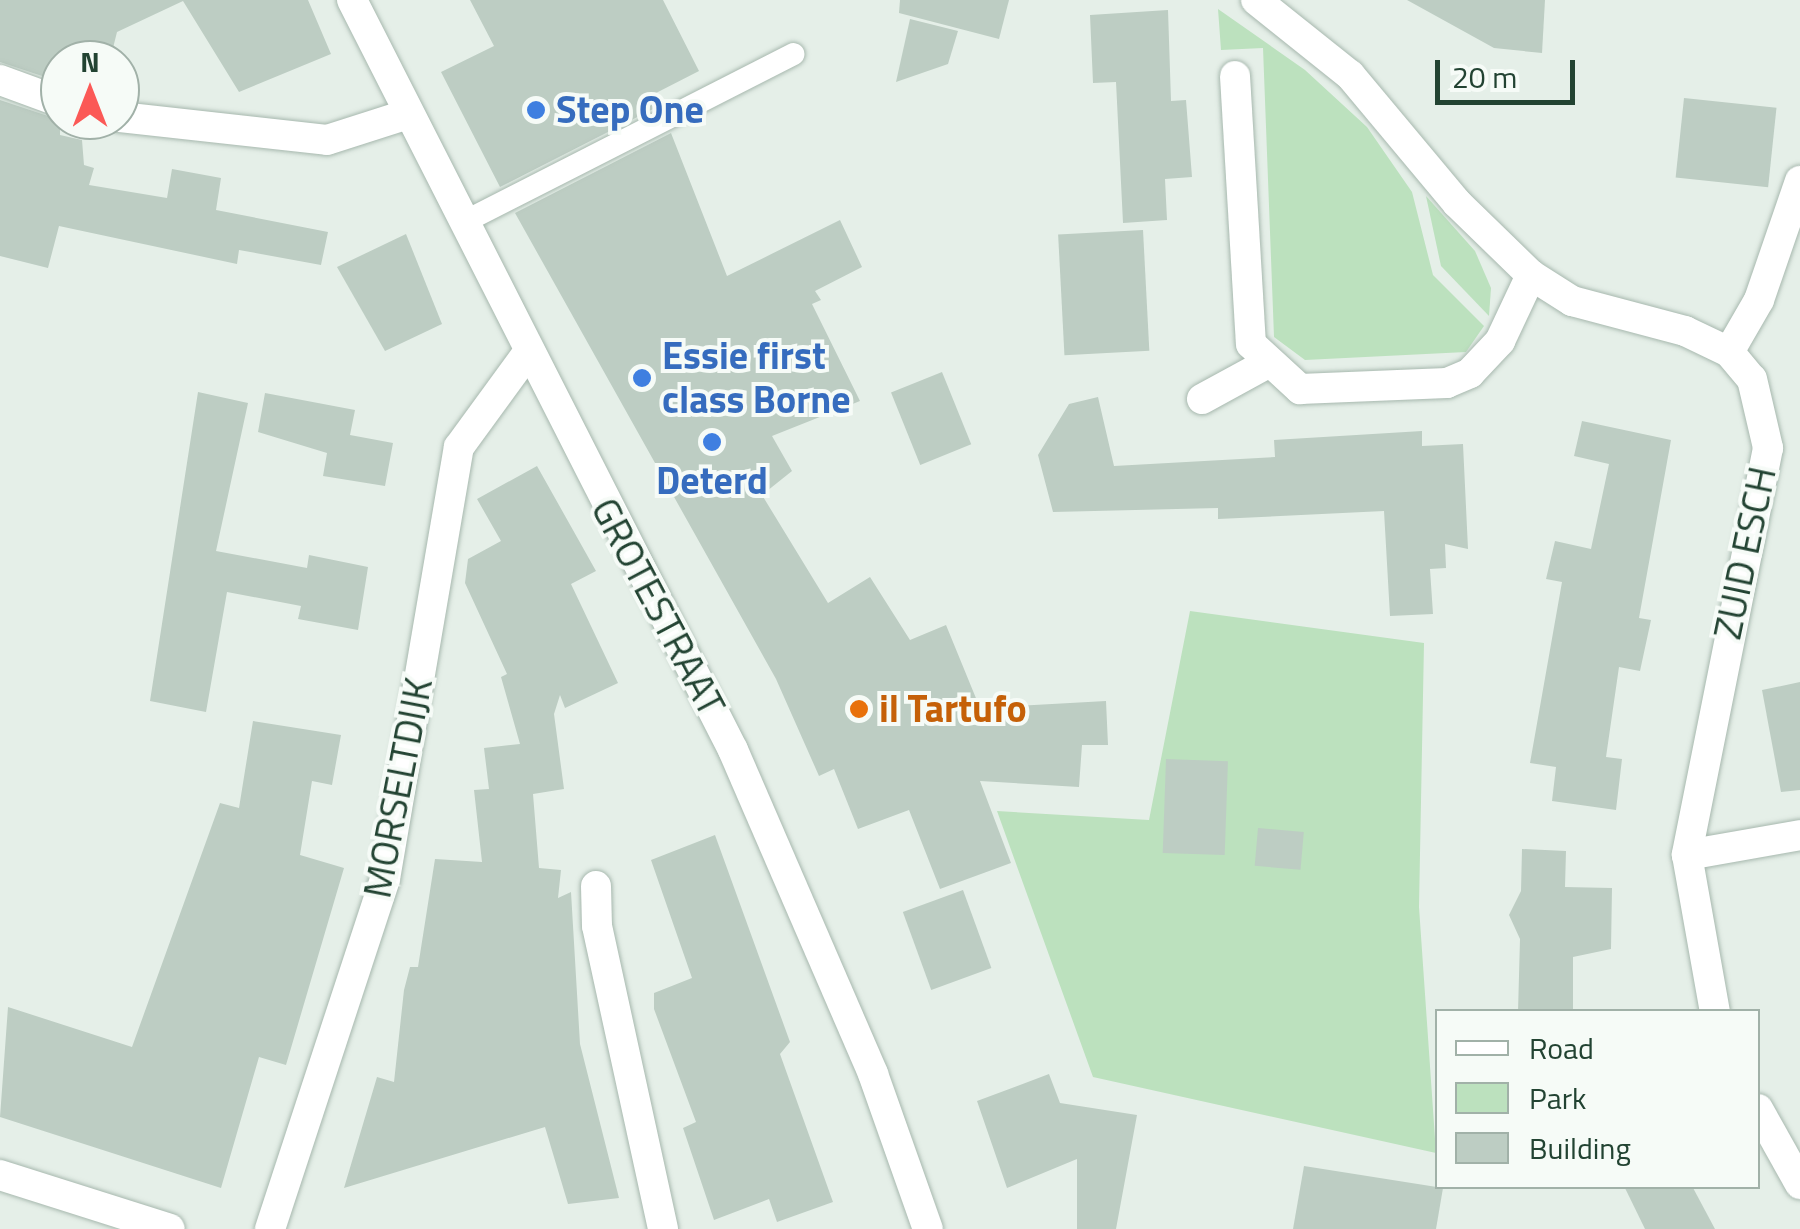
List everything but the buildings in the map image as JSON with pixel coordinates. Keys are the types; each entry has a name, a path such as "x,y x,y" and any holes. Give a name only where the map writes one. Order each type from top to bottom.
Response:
{"street":[{"name":"GROTESTRAAT","path":"352,0 526,355 733,750 873,1074 928,1229"},
{"path":"1256,0 1350,75 1457,203 1530,276 1572,301 1685,331 1729,352 1759,300 1800,181"},
{"path":"1235,76 1250,344 1300,389 1447,383 1487,359 1530,276"},
{"path":"0,80 40,95"},
{"path":"140,118 327,140 406,115"},
{"name":"ZUID ESCH","path":"1714,1009 1687,855 1768,448 1752,378 1729,352"},
{"name":"MORSELTDIJK","path":"270,1229 385,879 459,447 526,355"},
{"path":"1202,399 1270,362"},
{"path":"1687,855 1800,835"},
{"path":"596,886 597,926 662,1229"},
{"path":"1760,1113 1800,1184"},
{"path":"0,1175 170,1229"}],"lane":[{"path":"462,224 792,54"}],"green space":[{"path":"1218,9 1305,70 1367,127 1412,192 1433,275 1484,326 1466,352 1305,360 1274,337 1263,48 1221,50"},
{"path":"1426,196 1475,251 1491,288 1489,316 1441,266"},
{"path":"1190,611 1424,643 1419,907 1435,1153 1093,1077 997,811 1149,820"}],"place":[{"name":"Step One","path":"536,110"},
{"name":"Essie first class Borne","path":"642,378"},
{"name":"Deterd","path":"712,442"},
{"name":"il Tartufo","path":"859,709"}]}
